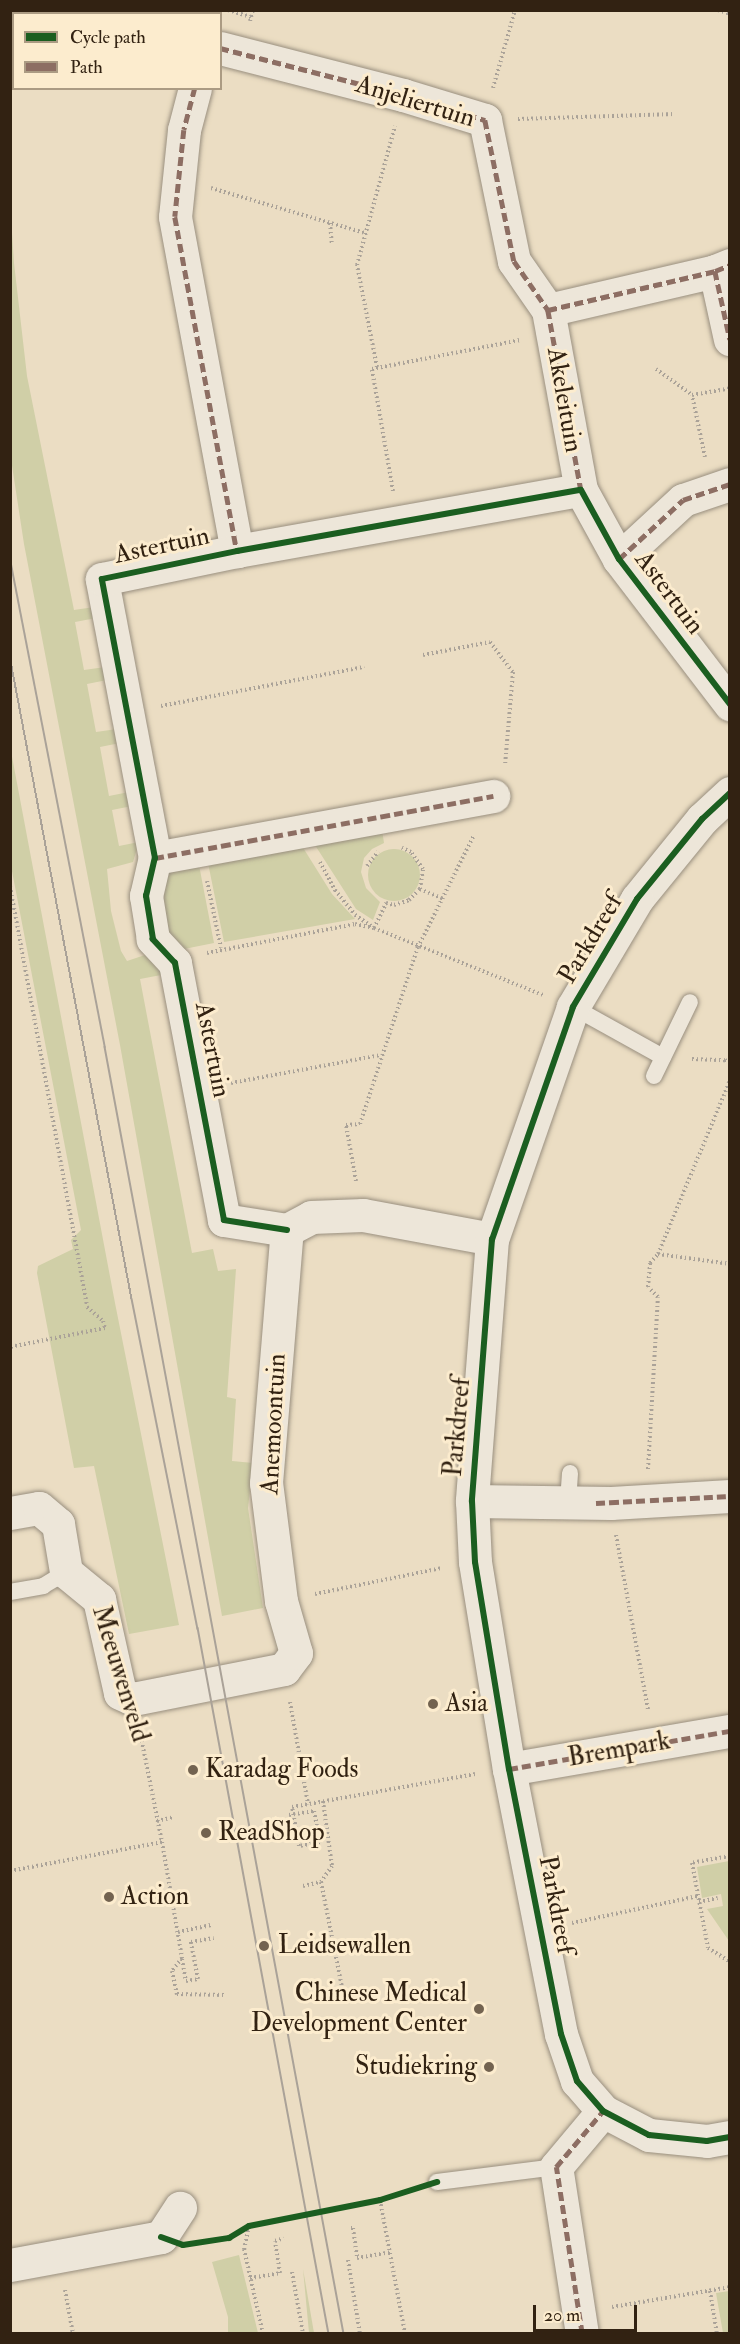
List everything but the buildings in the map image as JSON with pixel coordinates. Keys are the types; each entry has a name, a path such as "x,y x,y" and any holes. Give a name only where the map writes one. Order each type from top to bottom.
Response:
{"street":[{"name":"Anjeliertuin","path":"222,49 403,95 485,120 514,261 550,322"},
{"path":"194,90 184,130 175,217 237,551"},
{"path":"550,322 722,268 729,339"},
{"name":"Akeleituin","path":"550,322 581,490"},
{"path":"619,559 683,500 721,487"},
{"name":"Astertuin","path":"287,1230 224,1220 201,1089 175,963 153,939 146,896 155,858 125,713 102,579 237,551 581,490 619,559 729,704"},
{"name":"Parkdreef","path":"603,2111 577,2081 564,2043 509,1768 475,1562 472,1501 492,1239 573,1007 637,899 702,819 729,793"},
{"path":"155,858 493,796"},
{"path":"287,1230 311,1217 363,1215 492,1239"},
{"name":"Anemoontuin","path":"284,1669 296,1653 281,1601 266,1483 287,1230"},
{"path":"472,1501 569,1488 616,1503 729,1496"},
{"path":"10,1513 39,1508 58,1524 66,1572"},
{"name":"Meeuwenveld","path":"66,1572 99,1599 120,1693 133,1699"},
{"path":"133,1699 284,1669"},
{"name":"Brempark","path":"509,1768 729,1731"},
{"path":"581,2323 556,2167 603,2111 649,2135 707,2140 729,2137"},
{"path":"10,2265 161,2237 180,2208"}],"lane":[{"path":"654,1076 690,1002"},
{"path":"573,1007 663,1057"},
{"path":"10,1592 43,1586 66,1572"},
{"path":"437,2182 556,2167"}],"path":[{"path":"228,10 251,17"},
{"path":"515,10 485,120 675,114"},
{"path":"718,10 729,14"},
{"path":"377,367 357,265 403,95"},
{"path":"179,179 365,232"},
{"path":"330,223 332,244"},
{"path":"399,521 372,369 550,322"},
{"path":"656,369 692,394 721,487"},
{"path":"692,394 729,388"},
{"path":"125,713 364,667"},
{"path":"300,831 335,890 355,915 374,928 573,1007"},
{"path":"374,928 386,903 394,905 410,900 420,889 423,868 418,859 402,847 391,847"},
{"path":"200,849 221,948"},
{"path":"367,866 381,850"},
{"path":"10,886 87,1307 103,1321 105,1328 10,1347"},
{"path":"420,889 442,899"},
{"path":"175,963 221,948 355,924 374,928"},
{"path":"363,1215 346,1125 360,1124 381,1054 418,947"},
{"path":"201,1089 381,1054"},
{"path":"663,1057 725,1060 729,1063"},
{"path":"653,1744 616,1503 623,1478 648,1478 658,1297 648,1287 650,1263 658,1254 729,1080"},
{"path":"658,1254 729,1264"},
{"path":"281,1601 475,1562"},
{"path":"284,1669 308,1804"},
{"path":"289,1815 297,1814 314,1810 320,1842 299,1846 296,1826 294,1817 292,1807 509,1768"},
{"path":"303,1886 321,1882 332,1866 323,1801"},
{"path":"158,1821 174,1817"},
{"path":"10,1872 162,1842"},
{"path":"729,1856 692,1863 708,1948 729,1962"},
{"path":"321,1882 343,1992"},
{"path":"542,1929 698,1896"},
{"path":"699,1902 718,1898"},
{"path":"178,1932 211,1925"},
{"path":"182,1958 186,1981 198,1979 191,1942 214,1938"},
{"path":"372,2201 437,2182"},
{"path":"380,2200 405,2334"},
{"path":"239,2232 257,2224"},
{"path":"249,2226 244,2249 263,2334"},
{"path":"351,2228 353,2228 357,2258 390,2252"},
{"path":"249,2278 280,2273 276,2241 284,2238"},
{"path":"59,2257 73,2334"},
{"path":"348,2260 360,2334"},
{"path":"292,2272 303,2334"},
{"path":"581,2323 729,2287"},
{"path":"710,2291 717,2334"}],"green space":[{"path":"10,202 14,263 27,376 74,610 94,607 96,618 75,622 84,670 105,667 107,680 87,684 96,732 117,729 120,743 100,747 109,796 129,792 132,806 112,810 119,846 139,842 133,862 107,869 111,911 121,951 127,961 157,951 161,975 140,979 192,1253 213,1249 218,1271 236,1269 227,1397 236,1399 232,1461 253,1463 248,1508 263,1608 222,1616 120,1045 24,544 11,459"},
{"path":"10,746 115,1303 179,1625 129,1634 94,1466 74,1468 37,1273 38,1266 73,1249 71,1240 81,1230 11,866"},
{"path":"382,830 384,843 372,849 364,858 361,872 366,888 380,902 373,920 356,909 313,842"},
{"path":"302,846 332,894 355,919 224,942 208,863"},
{"path":"389,849 399,849 413,856 420,875 413,894 399,901 389,901 379,897 372,890 368,880 368,870 372,860 379,853"},
{"path":"199,865 214,943 184,949 163,929 160,876 167,872"},
{"path":"730,1861 729,1941 707,1909 723,1906 721,1894 702,1898 697,1867"},
{"path":"239,2255 258,2333 228,2333 228,2317 212,2262"},
{"path":"303,2269 314,2333 309,2333"},
{"path":"729,2291 729,2333 723,2333 716,2293"}],"tram line":[{"path":"10,557 105,1047 344,2334"},
{"path":"10,656 132,1299 198,1628 329,2334"}],"marked path":[{"path":"222,49 403,95 485,120 514,261 548,310 581,490"},
{"path":"194,90 184,130 175,217 237,551"},
{"path":"548,310 715,271 730,265"},
{"path":"715,271 730,339"},
{"path":"617,555 619,559 683,500 730,484"},
{"path":"155,858 493,796"},
{"path":"596,1503 730,1496"},
{"path":"509,1769 730,1731"},
{"path":"582,2334 556,2167 603,2111"}],"cycle path":[{"path":"287,1230 224,1220 175,963 153,939 146,896 155,858 102,579 237,551 581,490 619,559 730,704"},
{"path":"730,793 702,819 637,899 573,1007 492,1239 472,1501 475,1562 509,1769 561,2034 577,2081 603,2111 649,2135 707,2141 730,2137"},
{"path":"161,2237 183,2245 229,2238 249,2226 380,2200 437,2182"}],"place":[{"name":"Asia","path":"433,1704"},
{"name":"Karadag Foods","path":"193,1770"},
{"name":"ReadShop","path":"206,1833"},
{"name":"Action","path":"109,1897"},
{"name":"Leidsewallen","path":"264,1946"},
{"name":"Chinese Medical Development Center","path":"479,2009"},
{"name":"Studiekring","path":"489,2067"}]}
